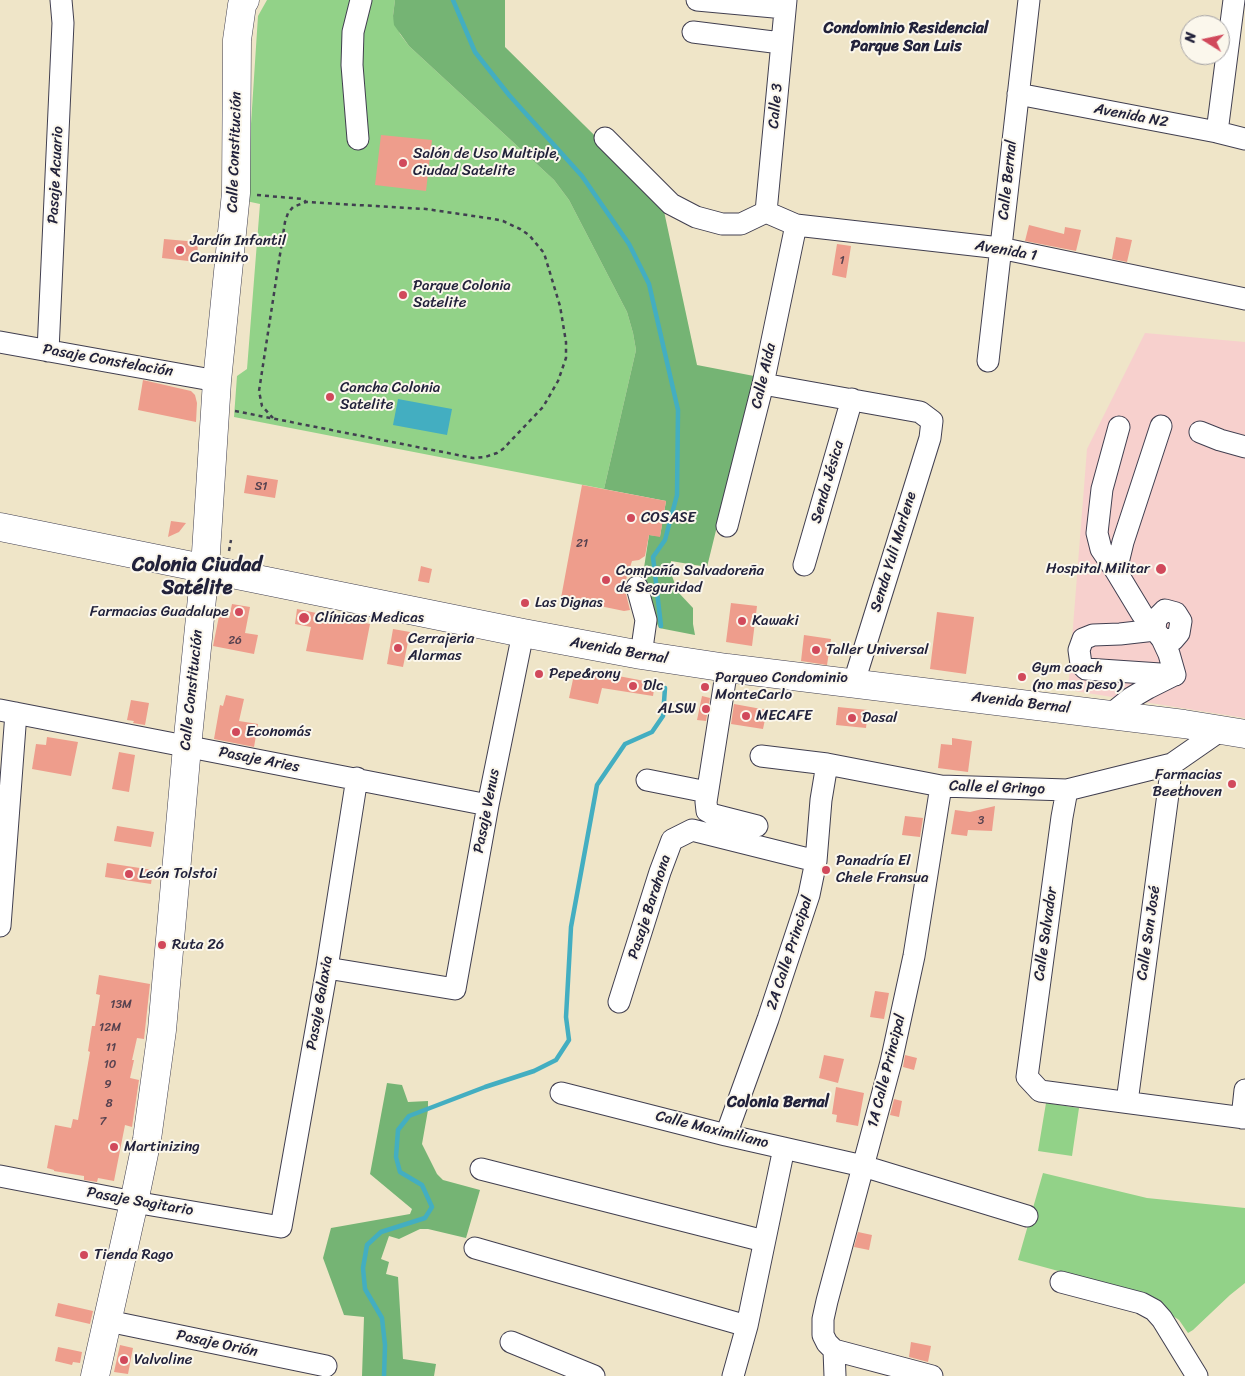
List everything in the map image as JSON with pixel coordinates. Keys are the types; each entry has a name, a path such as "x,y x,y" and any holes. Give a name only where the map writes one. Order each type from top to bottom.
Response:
{"main road":[{"name":"Calle Constitución","path":"95,1376 147,1139 162,1030 205,568 217,381 236,193 237,40 242,2"},
{"name":"Avenida Bernal","path":"0,527 640,655 727,668 854,682 1233,732"}],"street":[{"name":"Pasaje Acuario","path":"48,351 63,24 61,0"},
{"path":"358,139 353,32 361,0"},
{"path":"697,0 786,4"},
{"name":"Calle Bernal","path":"988,361 1029,0"},
{"path":"1217,132 1234,0"},
{"name":"Calle 3","path":"766,212 786,4"},
{"path":"693,32 781,43"},
{"name":"Avenida N2","path":"1018,94 1245,139"},
{"path":"605,138 671,204 696,217 722,224 741,224 766,212"},
{"name":"Avenida 1","path":"766,212 796,224 1000,248 1245,299"},
{"name":"Calle Aida","path":"727,526 763,384 796,224"},
{"name":"Pasaje Constelación","path":"0,342 217,381"},
{"path":"763,384 852,399"},
{"name":"Senda Yuli Marlene","path":"852,399 920,412 932,421 930,438 854,682"},
{"name":"Senda Jésica","path":"804,565 852,399"},
{"path":"1116,571 1123,542 1161,426"},
{"path":"1120,427 1102,489 1097,533 1101,549 1142,614 1158,634 1169,654 1175,675"},
{"path":"1200,432 1245,447"},
{"path":"637,587 646,620 640,655"},
{"name":"Pasaje Venus","path":"327,968 455,989 488,805 523,633"},
{"path":"1158,634 1093,635 1083,639 1079,650 1081,664 1086,669 1175,675"},
{"path":"727,668 707,792 707,811 714,815 757,826"},
{"path":"1110,715 1131,698 1175,675"},
{"path":"0,926 8,712"},
{"name":"Pasaje Aries","path":"8,712 357,778 488,805"},
{"name":"Calle el Gringo","path":"761,756 827,764 941,786 1068,790 1172,764 1233,732"},
{"name":"2A Calle Principal","path":"726,1135 768,1019 809,894 816,861 821,800 827,764"},
{"name":"Calle San José","path":"1127,1102 1172,764"},
{"name":"Pasaje Galaxia","path":"281,1227 327,968 357,778"},
{"path":"647,780 707,792"},
{"name":"1A Calle Principal","path":"834,1350 827,1343 824,1335 823,1319 826,1301 891,1062 914,956 941,786"},
{"name":"Calle Salvador","path":"1068,790 1062,817 1027,1077 1040,1091 1127,1102"},
{"name":"Pasaje Barahona","path":"619,1002 672,840 692,830 816,861"},
{"path":"1127,1102 1243,1118 1245,1090"},
{"name":"Calle Maximiliano","path":"561,1093 726,1135 863,1166 1028,1216"},
{"path":"732,1376 746,1326 784,1148"},
{"path":"481,1169 764,1241"},
{"name":"Pasaje Sagitario","path":"0,1176 134,1202 281,1227"},
{"path":"475,1248 746,1326"},
{"path":"1060,1282 1141,1304 1154,1310 1197,1376"},
{"name":"Pasaje Orión","path":"108,1321 326,1366"},
{"path":"511,1342 594,1376"},
{"path":"835,1376 834,1350 904,1372 932,1376"}],"path":[{"path":"256,195 303,199 306,202"},
{"path":"231,410 473,458 485,457 503,449 543,407 558,382 566,358 562,312 548,262 542,249 520,230 503,221 494,219 430,210 306,202 293,207 286,217 259,387 260,402 267,413 273,418"},
{"path":"230,551 231,540"}],"shaded area":[{"name":"Hospital Militar","path":"1145,333 1245,342 1245,718 1068,690 1087,449"}],"green space":[{"path":"267,0 395,0 393,16 400,34 409,46 554,180 569,200 627,312 636,350 604,489 234,417 237,376 247,369 260,204 246,201 258,16"},
{"path":"395,0 505,0 505,47 662,202 697,365 754,376 707,567 671,561 672,576 678,592 693,608 695,635 659,628 651,611 642,581 649,535 660,536 666,501 604,489 636,350 627,312 569,200 554,180 409,46 394,25"},
{"path":"387,1083 402,1085 408,1102 428,1101 422,1144 437,1174 443,1180 480,1190 466,1238 428,1229 420,1229 399,1239 389,1236 381,1259 389,1262 386,1274 398,1277 403,1359 436,1364 434,1376 362,1376 364,1317 344,1315 323,1258 331,1228 410,1214 412,1209 370,1174"},
{"path":"1046,1103 1079,1108 1072,1156 1038,1151"},
{"path":"1043,1173 1147,1198 1245,1208 1245,1283 1188,1333 1179,1320 1139,1293 1018,1260"}],"water":[{"path":"398,399 452,409 447,435 393,425"}],"building":[{"name":"Salón de Uso Multiple, Ciudad Satelite","path":"381,135 432,140 426,191 375,185"},
{"path":"1029,225 1064,234 1065,227 1081,230 1076,251 1025,241"},
{"path":"1116,237 1132,240 1127,262 1112,259"},
{"name":"Jardín Infantil Caminito","path":"164,239 198,242 197,262 162,258"},
{"path":"837,244 851,246 846,278 832,275"},
{"path":"143,380 191,391 195,395 197,403 196,422 138,410"},
{"path":"247,475 278,480 275,498 244,493"},
{"path":"582,485 666,501 660,537 649,535 645,556 639,560 632,561 624,586 630,610 624,611 561,598"},
{"path":"171,521 186,523 179,532 168,537"},
{"path":"421,566 432,569 429,583 418,581"},
{"name":"Kawaki","path":"731,603 757,606 752,646 726,642"},
{"path":"232,604 250,607 245,633 258,635 254,654 213,646 219,616 229,618"},
{"path":"297,609 370,624 363,660 306,651 311,627 295,624"},
{"path":"937,612 974,617 966,674 930,669"},
{"name":"Cerrajeria Alarmas","path":"393,629 410,632 403,667 387,664"},
{"name":"Taller Universal","path":"804,635 831,639 827,665 801,661"},
{"path":"575,670 612,678 613,675 655,683 653,696 602,688 598,704 569,698"},
{"name":"Economás","path":"226,695 244,699 239,721 258,724 254,747 214,739 220,705 223,706"},
{"name":"ALSW","path":"702,696 710,698 706,721 697,720"},
{"path":"131,700 149,703 145,725 127,720"},
{"name":"MECAFE","path":"734,704 767,710 763,729 731,724"},
{"name":"Dasal","path":"838,707 868,710 866,728 836,725"},
{"path":"47,737 78,742 71,776 32,769 36,744 46,745"},
{"path":"952,738 972,741 968,772 938,768 941,744 952,745"},
{"path":"119,752 135,755 129,792 112,789"},
{"path":"995,806 992,831 968,830 967,836 951,834 955,810 970,812"},
{"path":"905,816 923,818 920,837 902,835"},
{"path":"117,826 154,832 151,847 114,841"},
{"name":"León Tolstoi","path":"107,863 153,870 151,884 105,877"},
{"path":"99,975 150,984 144,1039 137,1038 132,1060 134,1060 130,1078 139,1080 132,1127 125,1125 114,1181 98,1178 97,1182 84,1180 84,1176 47,1168 55,1125 71,1128 73,1119 78,1120 90,1052 88,1051 92,1026 95,1026 100,995 96,994"},
{"path":"875,991 889,993 884,1019 870,1017"},
{"path":"824,1055 844,1059 838,1083 819,1078"},
{"path":"905,1055 917,1058 914,1070 903,1067"},
{"path":"836,1087 864,1093 858,1126 836,1122 837,1115 832,1114"},
{"path":"894,1099 902,1101 899,1117 890,1115"},
{"path":"858,1232 872,1235 869,1250 854,1247"},
{"path":"58,1303 93,1311 90,1324 55,1316"},
{"path":"911,1342 931,1346 928,1362 909,1357"},
{"name":"Valvoline","path":"120,1345 133,1348 128,1374 114,1372"},
{"path":"58,1347 82,1352 80,1363 73,1362 72,1365 55,1361"}],"waterway":[{"path":"453,0 475,52 509,95 582,176 629,244 649,284 678,410 677,495 665,540 653,557 661,626"},
{"path":"384,1376 385,1345 382,1318 365,1289 363,1268 367,1245 381,1232 425,1218 432,1207 422,1185 400,1172 396,1157 398,1130 409,1116 485,1087 534,1071 556,1060 569,1040 566,1017 571,927 597,785 625,744 652,732 663,716 665,688"}],"place":[{"name":"Salón de Uso Multiple, Ciudad Satelite","path":"403,163"},
{"name":"Jardín Infantil Caminito","path":"180,250"},
{"name":"Parque Colonia Satelite","path":"403,295"},
{"name":"Cancha Colonia Satelite","path":"330,397"},
{"name":"COSASE","path":"631,518"},
{"name":"Hospital Militar","path":"1161,569"},
{"name":"Compañía Salvadoreña de Seguridad","path":"606,580"},
{"name":"Las Dignas","path":"525,603"},
{"name":"Farmacias Guadalupe","path":"239,612"},
{"name":"Clínicas Medicas","path":"304,618"},
{"name":"Kawaki","path":"742,621"},
{"name":"Cerrajeria Alarmas","path":"398,648"},
{"name":"Taller Universal","path":"816,650"},
{"name":"Pepe&rony","path":"539,674"},
{"name":"Gym coach (no mas peso)","path":"1022,677"},
{"name":"Dlc","path":"633,686"},
{"name":"Parqueo Condominio MonteCarlo","path":"705,687"},
{"name":"ALSW","path":"706,709"},
{"name":"MECAFE","path":"746,716"},
{"name":"Dasal","path":"852,718"},
{"name":"Economás","path":"236,732"},
{"name":"Farmacias Beethoven","path":"1232,784"},
{"name":"Panadría El Chele Fransua","path":"826,870"},
{"name":"León Tolstoi","path":"129,874"},
{"name":"Ruta 26","path":"162,945"},
{"name":"Martinizing","path":"114,1147"},
{"name":"Tienda Rago","path":"84,1255"},
{"name":"Valvoline","path":"124,1360"}],"district":[{"name":"Condominio Residencial Parque San Luis","path":"906,38"},
{"name":"Colonia Ciudad Satélite","path":"197,578"},
{"name":"Colonia Bernal","path":"778,1103"}]}
